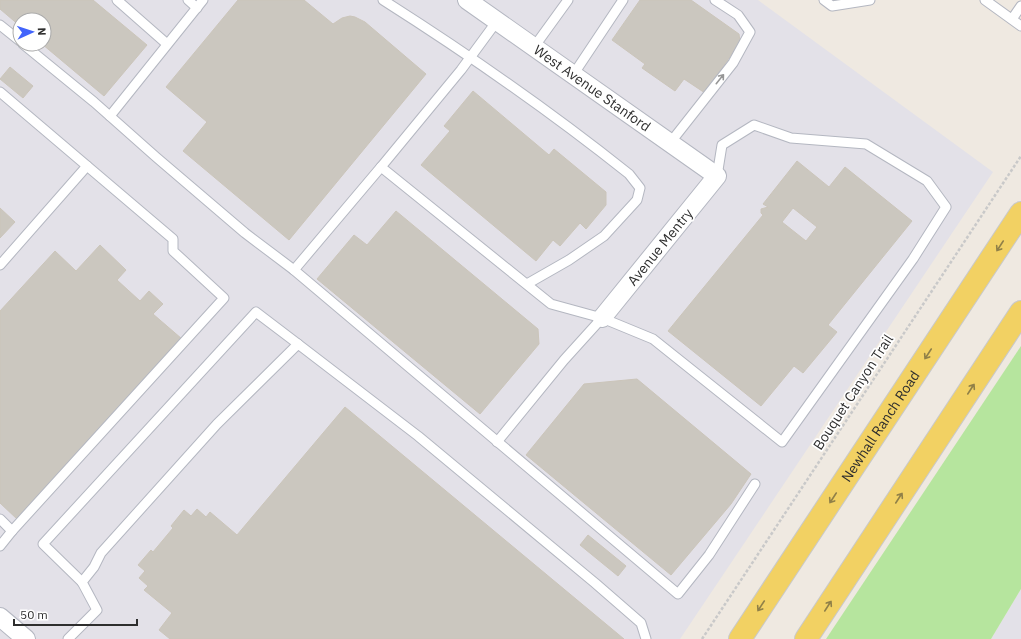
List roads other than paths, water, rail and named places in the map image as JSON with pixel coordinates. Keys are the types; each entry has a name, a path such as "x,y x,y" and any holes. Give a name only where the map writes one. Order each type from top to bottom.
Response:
{"main road":[{"name":"Newhall Ranch Road","path":"740,639 1021,213"},
{"path":"806,639 1021,312"}],"street":[{"name":"West Avenue Stanford","path":"467,0 717,176"},
{"name":"Avenue Mentry","path":"602,318 717,176"},
{"path":"0,617 26,639"}],"lane":[{"path":"117,0 167,44"},
{"path":"188,0 197,8"},
{"path":"110,116 203,0"},
{"path":"383,0 471,57 543,108 629,174 640,188 637,200 604,236 569,260 527,284"},
{"path":"534,47 568,0"},
{"path":"573,75 622,0"},
{"path":"670,143 732,64 750,32 738,15 715,0"},
{"path":"824,0 834,3 870,0"},
{"path":"985,0 1021,26"},
{"path":"1012,19 1021,6"},
{"path":"294,270 471,57 497,21"},
{"path":"0,25 12,35"},
{"path":"34,52 245,233 294,270 678,594 709,555 755,484"},
{"path":"0,92 173,239 173,251 224,298 0,546"},
{"path":"381,167 551,304 602,318 652,339 782,442 913,259 946,207 927,181 866,144 791,138 754,125 722,145 717,176"},
{"path":"0,265 87,166"},
{"path":"68,639 97,610 82,582 43,544 256,312 418,436 589,578 641,623 646,639"},
{"path":"497,442 564,360 602,318"},
{"path":"82,582 94,567 101,553 216,424 298,344"},
{"path":"0,519 12,531"}]}
